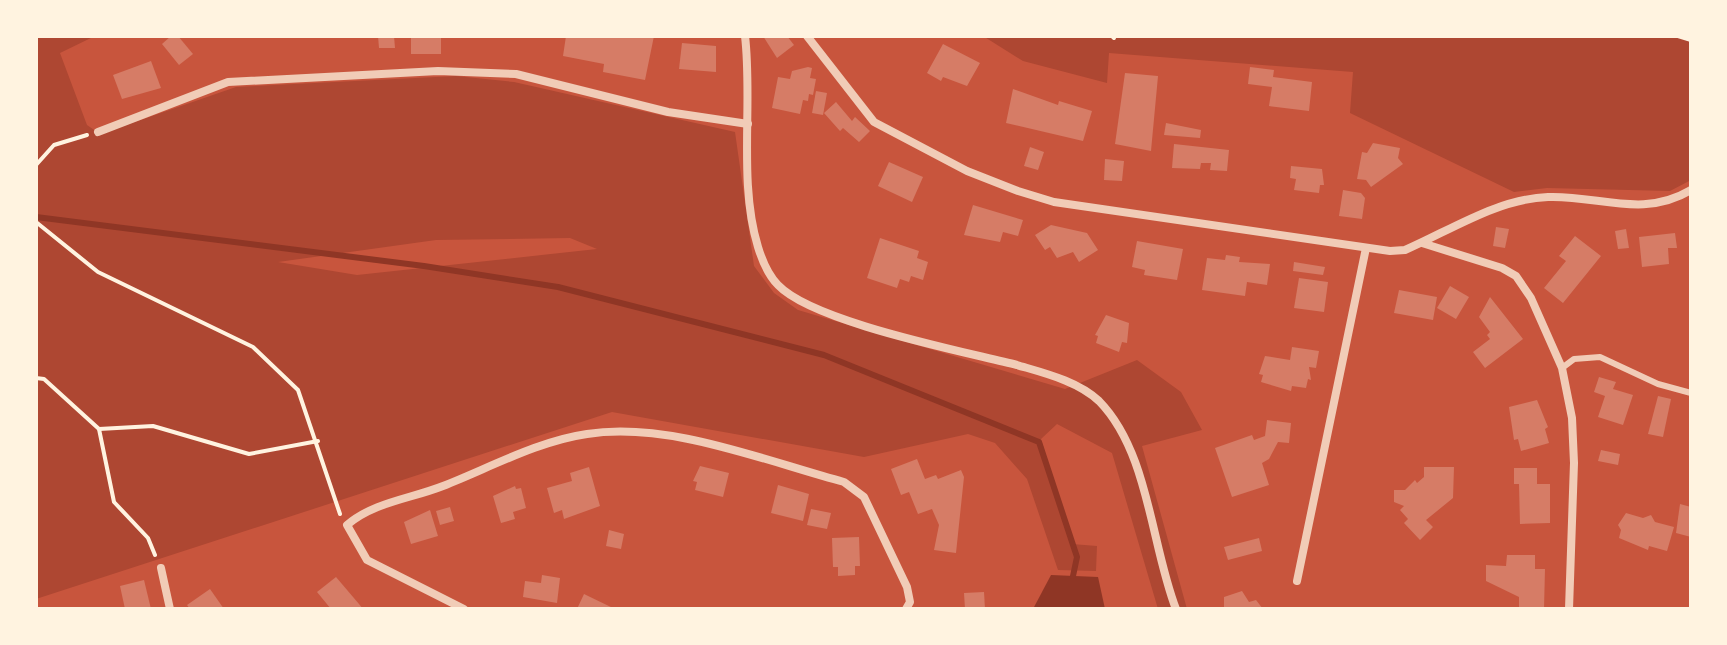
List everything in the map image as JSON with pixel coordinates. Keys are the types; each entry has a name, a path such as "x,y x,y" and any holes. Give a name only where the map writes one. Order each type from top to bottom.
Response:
{"street":[{"path":"745,36 749,173 757,244 777,284 800,302 835,316 1042,372 1082,388 1100,402 1129,444 1176,609"},
{"path":"807,36 874,122 967,171 1054,202 1366,248 1405,250 1505,204 1548,197 1629,205 1671,202 1691,190"},
{"path":"98,132 228,82 359,72 438,71 516,74 668,112 748,124"},
{"path":"1422,243 1502,268 1516,276 1531,298 1562,368 1572,418 1574,463 1569,609"},
{"path":"1297,581 1366,248"},
{"path":"464,609 367,560 347,525 363,511 436,489 560,441 585,434 629,430 670,434 844,482 864,497 907,587 910,602 906,609"},
{"path":"161,568 170,609"}],"lane":[{"path":"1562,368 1574,359 1600,357 1658,384 1691,393"}],"path":[{"path":"1678,36 1691,40"},
{"path":"36,165 54,145 98,132"},
{"path":"36,222 98,272 253,347 298,390 318,441 335,508 347,525"},
{"path":"36,376 44,379 99,429 114,502 148,538 161,568"},
{"path":"99,429 153,426 249,454 318,441"}],"shaded area":[{"path":"36,36 95,36 60,53 87,125 100,134 236,87 456,76 514,82 735,132 754,266 774,293 798,310 1065,389 1137,360 1181,392 1202,430 1142,446 1187,609 1158,609 1112,453 1057,424 1041,439 1072,544 1097,546 1096,571 1058,570 1027,479 995,443 968,434 864,457 612,412 36,599","holes":["570,238 597,249 357,275 278,262 436,240"]},
{"path":"983,36 1691,36 1691,180 1670,191 1547,188 1514,192 1350,113 1353,72 1109,53 1107,83 1023,61"},
{"path":"1051,575 1098,577 1105,609 1033,609"}],"building":[{"path":"171,36 178,36 193,54 179,65 162,44"},
{"path":"378,36 394,36 395,48 379,48"},
{"path":"411,36 441,36 441,54 411,54"},
{"path":"566,36 654,36 645,80 603,72 604,64 563,56"},
{"path":"763,36 787,36 794,45 777,58"},
{"path":"682,43 716,46 716,72 679,69"},
{"path":"943,44 980,63 967,86 943,77 941,81 927,73"},
{"path":"151,61 161,88 122,99 113,75"},
{"path":"1250,67 1274,70 1273,77 1312,82 1309,111 1269,106 1272,87 1248,84"},
{"path":"812,68 810,78 816,79 813,95 809,94 808,101 803,100 800,114 772,108 778,77 790,79 792,71"},
{"path":"1125,73 1158,76 1151,151 1115,144"},
{"path":"1013,89 1058,105 1059,101 1092,111 1083,141 1006,123"},
{"path":"816,91 827,93 823,115 812,113"},
{"path":"836,102 852,121 855,117 870,131 859,142 843,128 840,131 824,113"},
{"path":"1166,123 1201,130 1200,138 1164,135"},
{"path":"1373,143 1400,148 1398,158 1403,164 1371,187 1366,180 1357,179 1362,152 1367,153"},
{"path":"1174,144 1229,150 1227,171 1210,170 1211,163 1201,163 1200,169 1172,168"},
{"path":"1030,147 1044,152 1038,170 1024,166"},
{"path":"1105,159 1124,161 1122,181 1104,180"},
{"path":"889,162 923,177 912,202 878,186"},
{"path":"1291,166 1322,169 1324,185 1320,185 1319,193 1294,190 1296,179 1290,178"},
{"path":"1343,190 1361,193 1365,198 1362,219 1339,216"},
{"path":"973,205 1023,220 1018,236 1003,232 1000,242 964,235"},
{"path":"1051,225 1087,233 1098,250 1079,262 1073,252 1057,258 1050,247 1045,250 1035,235"},
{"path":"1496,227 1509,229 1505,248 1493,246"},
{"path":"1626,229 1629,248 1618,249 1615,231"},
{"path":"1675,233 1677,248 1668,248 1669,264 1642,267 1639,237"},
{"path":"1575,236 1601,256 1563,303 1544,288 1566,261 1559,256"},
{"path":"880,238 919,251 917,258 928,262 923,280 911,276 909,282 900,279 897,288 867,278"},
{"path":"1137,241 1183,249 1177,280 1144,275 1145,270 1132,267"},
{"path":"1226,255 1240,257 1239,262 1270,264 1267,285 1247,282 1245,296 1202,290 1207,258 1225,260"},
{"path":"1294,262 1325,267 1323,275 1293,271"},
{"path":"1299,278 1328,282 1324,312 1294,308"},
{"path":"1450,286 1469,297 1456,319 1437,308"},
{"path":"1399,290 1437,297 1433,320 1394,313"},
{"path":"1490,297 1523,339 1485,368 1473,352 1490,339 1487,335 1490,332 1479,317"},
{"path":"1106,315 1129,323 1127,343 1122,342 1119,352 1096,343 1098,336 1095,335"},
{"path":"1292,347 1319,351 1316,368 1309,367 1311,380 1308,379 1306,388 1292,386 1291,391 1261,382 1263,375 1259,374 1265,356 1290,360"},
{"path":"1599,377 1616,382 1613,389 1633,395 1623,425 1598,417 1605,396 1594,392"},
{"path":"1658,396 1671,399 1663,437 1648,434"},
{"path":"1537,400 1548,427 1545,429 1549,443 1521,451 1518,439 1514,440 1509,407"},
{"path":"1267,420 1291,423 1289,443 1278,442 1269,459 1262,463 1269,485 1232,497 1215,448 1252,435 1254,440 1265,436"},
{"path":"1601,450 1620,454 1618,465 1598,461"},
{"path":"917,459 925,479 936,475 938,479 961,470 964,477 956,553 934,550 939,525 932,509 918,514 909,492 901,495 891,469"},
{"path":"700,466 729,473 723,497 695,490 697,482 693,481"},
{"path":"589,467 600,506 564,519 562,510 554,513 547,488 572,481 570,473"},
{"path":"1424,467 1454,467 1453,498 1426,520 1433,527 1420,540 1404,523 1408,519 1400,510 1404,506 1394,502 1394,490 1405,490 1415,480 1417,483 1424,477"},
{"path":"1514,468 1537,468 1537,484 1550,484 1550,523 1520,524 1519,484 1514,484"},
{"path":"778,485 809,494 803,521 771,513"},
{"path":"515,486 516,489 521,488 526,508 513,512 515,519 501,523 493,496"},
{"path":"1680,504 1691,507 1691,537 1676,533"},
{"path":"450,507 454,521 440,525 436,511"},
{"path":"811,509 831,513 827,529 807,525"},
{"path":"430,510 438,536 411,544 404,522"},
{"path":"1626,513 1643,518 1651,515 1655,522 1674,527 1667,551 1649,546 1648,550 1619,538 1621,530 1618,525"},
{"path":"609,530 624,534 621,549 606,546"},
{"path":"859,537 860,566 855,566 855,575 838,576 838,567 833,567 832,538"},
{"path":"1259,538 1262,551 1228,560 1224,547"},
{"path":"1507,555 1535,555 1535,569 1545,569 1544,609 1519,609 1519,597 1486,581 1486,565 1506,566"},
{"path":"542,575 560,578 557,603 523,597 525,581 541,583"},
{"path":"336,577 363,609 331,609 317,592"},
{"path":"144,580 151,609 125,609 120,586"},
{"path":"210,589 224,609 190,609 187,605"},
{"path":"1242,591 1249,602 1256,600 1263,609 1224,609 1224,597"},
{"path":"984,592 985,609 965,609 964,593"},
{"path":"584,594 615,609 577,609"}],"waterway":[{"path":"36,217 424,266 558,287 824,355 1039,442 1077,557 1073,576"}]}
